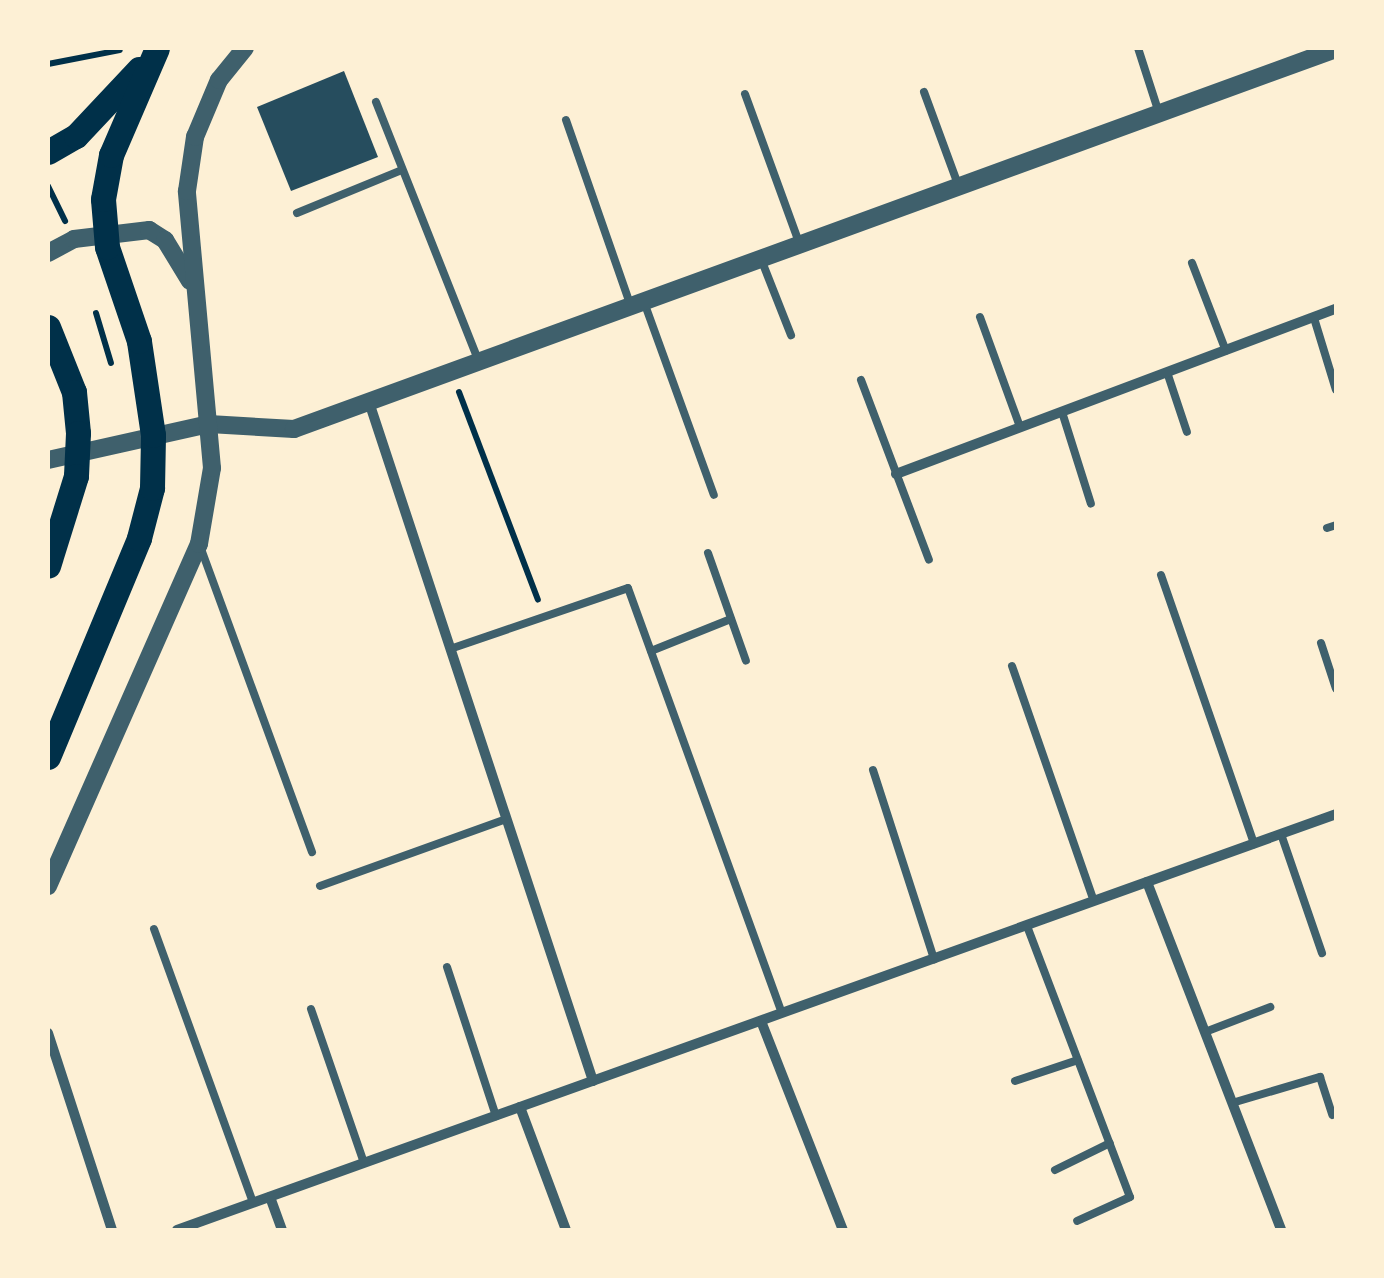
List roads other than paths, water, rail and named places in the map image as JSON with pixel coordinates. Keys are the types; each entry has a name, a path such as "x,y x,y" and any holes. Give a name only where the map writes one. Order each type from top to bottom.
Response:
{"main road":[{"path":"48,152 76,136 127,86 155,48"},
{"path":"48,758 139,538 152,488 153,435 138,342 107,247 103,199 112,155 155,48"},
{"path":"48,327 74,392 78,433 76,476 48,566"}],"street":[{"path":"48,886 199,544 212,468 186,191 195,137 219,80 246,48"},
{"path":"48,460 209,424 294,429 1336,49"},
{"path":"48,253 74,239 149,230 166,240 193,286"},
{"path":"896,474 1336,309"},
{"path":"368,402 593,1081"},
{"path":"177,1230 1336,814"},
{"path":"1147,882 1280,1230"},
{"path":"761,1021 844,1230"},
{"path":"48,1033 112,1230"},
{"path":"520,1107 566,1230"},
{"path":"270,1197 282,1230"}],"lane":[{"path":"1138,48 1159,114"},
{"path":"924,92 958,187"},
{"path":"745,94 800,245"},
{"path":"376,102 478,362"},
{"path":"566,120 714,495"},
{"path":"297,213 402,170"},
{"path":"761,259 791,335"},
{"path":"1192,263 1226,350"},
{"path":"980,317 1020,427"},
{"path":"1314,318 1336,390"},
{"path":"1167,372 1187,432"},
{"path":"860,380 929,560"},
{"path":"1062,412 1091,504"},
{"path":"199,544 312,852"},
{"path":"708,553 746,662"},
{"path":"1160,575 1254,844"},
{"path":"450,648 628,588 782,1013"},
{"path":"651,651 731,619"},
{"path":"1321,644 1336,689"},
{"path":"1012,666 1094,901"},
{"path":"873,770 934,959"},
{"path":"320,886 506,819"},
{"path":"1282,834 1322,953"},
{"path":"1027,926 1130,1197 1077,1222"},
{"path":"154,930 253,1203"},
{"path":"448,967 496,1116"},
{"path":"1204,1032 1270,1007"},
{"path":"311,1010 364,1163"},
{"path":"1016,1082 1078,1060"},
{"path":"1232,1103 1320,1078 1332,1114"},
{"path":"1054,1170 1110,1144"}]}
